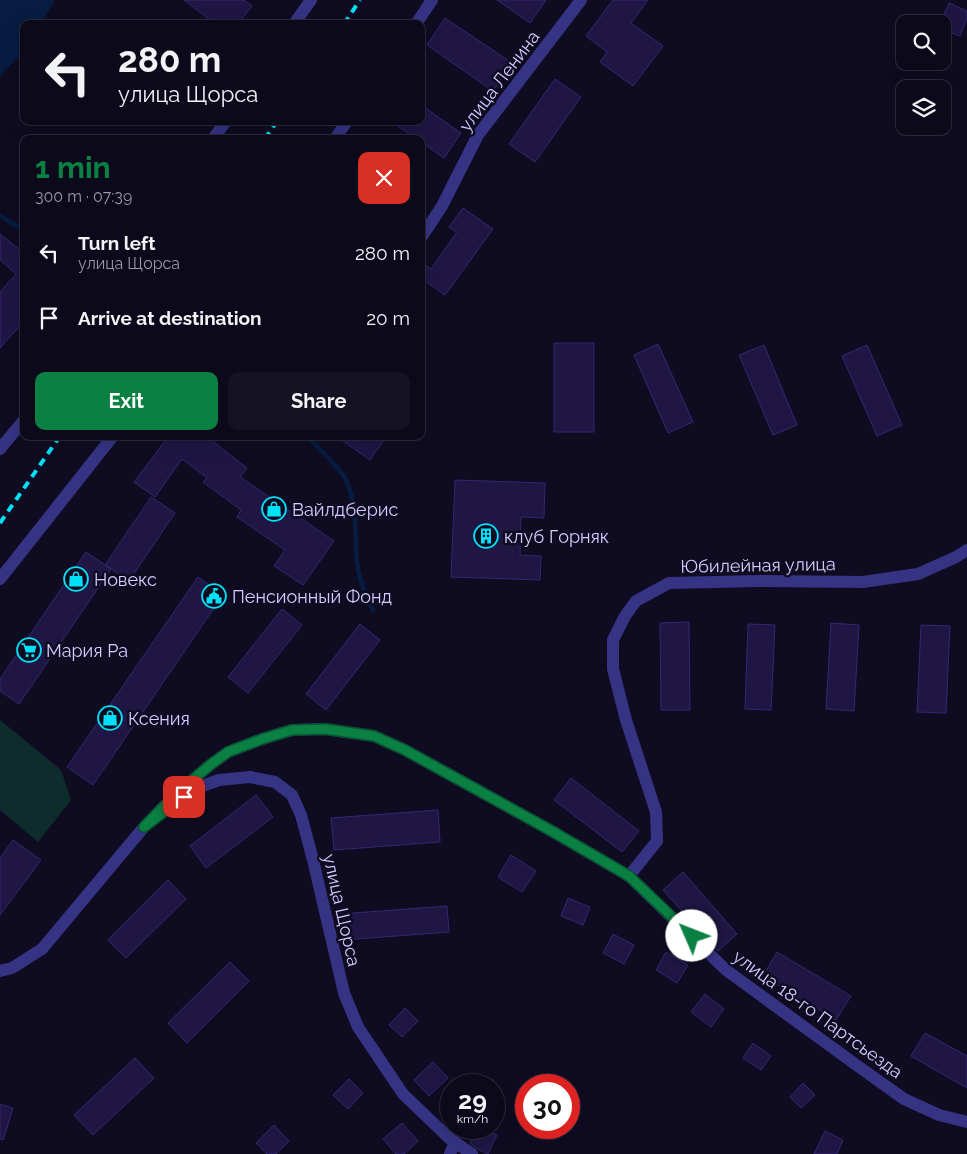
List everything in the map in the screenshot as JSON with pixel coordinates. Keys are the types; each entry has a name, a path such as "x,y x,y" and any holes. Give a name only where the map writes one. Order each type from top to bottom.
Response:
{"street":[{"path":"297,20 311,0"},
{"path":"419,20 432,0"},
{"name":"улица Ленина","path":"425,232 442,206 478,135 581,0"},
{"path":"0,449 20,425"},
{"path":"0,580 110,440"},
{"name":"Юбилейная улица","path":"629,876 657,841 656,812 626,720 613,669 613,640 625,616 636,601 669,584 759,581 863,582 918,574 967,550"},
{"name":"улица 18-го Партсьезда","path":"0,971 12,968 42,949 144,827 176,794 228,752 292,730 325,729 342,731 374,736 405,750 629,876 726,970 855,1064 904,1099 939,1115 967,1122"},
{"name":"улица Щорса","path":"144,827 197,788 219,780 250,777 275,782 292,795 302,815 344,993 358,1027 403,1094 452,1148 472,1154"}],"green space":[{"path":"0,720 61,770 71,800 38,842 0,810"}],"water":[{"path":"0,0 55,0 43,20 20,20 20,55 0,76"}],"building":[{"path":"184,0 244,0 252,6 241,20 210,20"},
{"path":"497,0 546,0 530,23"},
{"path":"613,0 648,0 631,23 663,46 633,86 600,62 607,52 586,36"},
{"path":"949,3 967,11 967,18 960,36 951,32 951,15 944,15"},
{"path":"445,18 512,63 493,91 427,45"},
{"path":"555,79 581,97 535,162 509,144"},
{"path":"425,108 461,133 444,158 425,145 425,135 410,135 397,125 425,125"},
{"path":"463,208 493,229 445,295 425,281 425,265 431,269 457,232 449,227"},
{"path":"0,234 20,250 20,326 0,348 0,292 16,274 0,260"},
{"path":"554,343 594,343 594,432 554,432"},
{"path":"658,344 693,422 668,433 634,355"},
{"path":"764,345 797,425 773,435 739,355"},
{"path":"867,345 902,425 877,436 842,356"},
{"path":"166,440 211,440 247,468 240,477 334,541 303,585 274,566 285,550 237,517 241,510 203,482 207,478 182,459 155,497 134,482"},
{"path":"342,440 384,440 370,460"},
{"name":"клуб Горняк","path":"455,480 545,483 544,518 521,517 520,555 541,556 540,580 451,577"},
{"path":"151,497 175,513 129,581 105,565"},
{"path":"86,552 111,569 19,704 0,691 0,679"},
{"path":"198,577 223,595 93,785 67,767"},
{"path":"282,609 302,625 248,693 228,677"},
{"path":"689,622 690,710 661,710 660,623"},
{"path":"831,623 859,625 854,711 826,709"},
{"path":"360,624 380,640 326,710 306,694"},
{"path":"748,624 775,625 771,710 745,709"},
{"path":"921,625 950,626 946,713 917,712"},
{"path":"571,778 639,831 622,852 554,800"},
{"path":"256,795 273,817 206,868 190,846"},
{"path":"438,810 440,842 334,850 331,818"},
{"path":"13,840 41,860 0,915 0,858"},
{"path":"511,855 536,871 522,892 498,877"},
{"path":"683,872 737,934 718,951 663,890"},
{"path":"168,880 186,899 126,958 108,940"},
{"path":"568,898 590,907 583,925 561,916"},
{"path":"447,906 449,932 343,940 341,914"},
{"path":"613,934 634,945 624,964 603,953"},
{"path":"666,952 688,965 677,983 656,970"},
{"path":"777,952 851,996 836,1020 763,976"},
{"path":"230,962 249,981 187,1043 168,1023"},
{"path":"705,994 724,1009 711,1027 691,1012"},
{"path":"405,1008 418,1021 402,1037 389,1025"},
{"path":"925,1033 967,1056 967,1088 911,1056"},
{"path":"753,1043 771,1056 761,1070 743,1058"},
{"path":"135,1058 154,1078 93,1135 74,1115"},
{"path":"433,1062 444,1074 440,1074 440,1086 429,1096 414,1080"},
{"path":"349,1079 363,1093 348,1109 333,1095"},
{"path":"803,1083 815,1095 801,1108 790,1097"},
{"path":"0,1104 13,1108 3,1140 0,1139"},
{"path":"402,1123 418,1141 404,1154 396,1154 383,1139"},
{"path":"274,1125 289,1141 276,1154 267,1154 256,1143"},
{"path":"825,1131 843,1140 837,1154 814,1154"},
{"path":"472,1139 495,1139 488,1154 470,1143"}],"waterway":[{"path":"0,216 20,228"},
{"path":"311,440 335,465 347,482 354,512 358,569 373,610"}],"railway":[{"path":"347,20 360,0"},
{"path":"268,135 274,125"},
{"path":"0,523 57,440"}],"place":[{"name":"Вайлдберис","path":"274,509"},
{"name":"клуб Горняк","path":"486,536"},
{"name":"Новекс","path":"76,579"},
{"name":"Пенсионный Фонд","path":"214,596"},
{"name":"Мария Ра","path":"29,650"},
{"name":"Ксения","path":"110,718"}],"route":[{"path":"184,797 144,827 176,794 228,752 292,730 325,729 374,736 405,750 629,876 692,936"}]}
